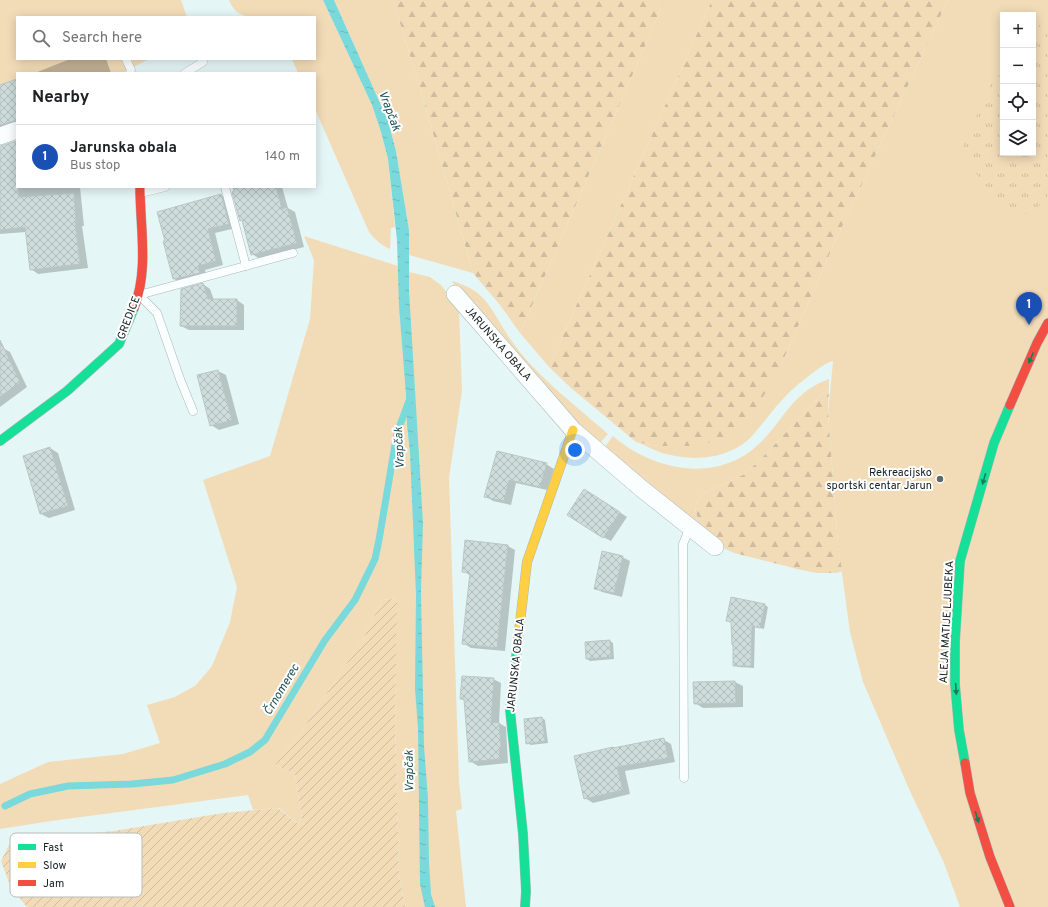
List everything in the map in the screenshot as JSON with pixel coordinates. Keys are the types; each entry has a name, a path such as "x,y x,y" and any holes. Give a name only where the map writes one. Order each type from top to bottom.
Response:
{"street":[{"path":"0,136 16,130"},
{"name":"GREDICE","path":"0,440 67,391 119,344 139,295 143,251 140,190"},
{"name":"JARUNSKA OBALA","path":"455,294 573,430 642,489 715,546"},
{"name":"ALEJA MATIJE LJUBEKA","path":"1010,907 990,857 970,793 959,730 955,684 955,642 960,561 994,443 1037,343 1048,323"},
{"name":"JARUNSKA OBALA","path":"525,907 526,891 523,834 510,710 527,562 573,430"}],"lane":[{"path":"126,60 131,70 130,72"},
{"path":"187,72 203,62"},
{"path":"140,190 157,188"},
{"path":"225,188 246,266"},
{"path":"193,411 157,313 139,295 293,253"},
{"path":"684,778 683,544 690,527"}],"green space":[{"path":"0,0 181,0 187,16 16,16 16,60 147,60 124,72 16,72 16,119 0,126"},
{"path":"229,0 323,0 372,105 381,132 388,159 395,227 391,228 390,249 378,242 369,232 316,111 316,72 298,72 292,60 316,60 316,16 246,16 236,11"},
{"path":"334,0 393,0 473,273 409,255 409,230 396,151 388,121"},
{"path":"393,0 665,0 520,333 500,305 473,273"},
{"path":"665,0 712,0 549,367 520,333"},
{"path":"712,0 948,0 833,246 781,365 752,416 737,433 722,440 691,446 658,446 636,442 571,388 549,367"},
{"name":"Rekreacijsko sportski centar Jarun","path":"948,0 1048,0 1048,907 960,907 944,863 909,789 863,682 850,632 838,544 828,414 833,361 819,368 790,391 753,435 733,450 710,457 686,458 662,453 636,442 658,446 781,365 833,246"},
{"path":"1048,22 1048,196 1031,215 1003,208 960,153 989,87 1000,74 1000,156 1036,156 1036,29 1041,23"},
{"path":"304,236 398,266 409,272 430,277 441,285 459,309 462,391 449,478 459,782 462,809 456,811 466,907 405,907 399,875 397,808 395,725 396,598 382,600 363,639 297,738 275,765 295,774 302,818 299,825 279,808 253,810 248,795 0,829 0,784 48,762 123,754 160,743 147,705 175,697 196,685 212,666 230,622 237,587 203,480 270,456 310,319 314,260"},
{"path":"452,281 472,289 479,294 490,306 511,341 533,367 560,393 608,434 598,445 456,290"},
{"path":"829,379 829,387 759,461 743,475 706,492 697,501 695,509 698,520 705,534 603,449 613,436 629,448 647,458 666,464 685,468 705,468 724,465 742,457 759,444 797,399 816,385"},
{"path":"829,387 828,414 838,544 842,571 837,573 816,573 734,553 721,547 705,534 698,520 695,508 697,501 706,492 743,475 759,461"},
{"path":"397,598 395,725 399,875 405,907 27,907 19,897 142,897 142,833 93,833 223,813 278,808 299,825 302,818 295,774 275,765 297,738 363,639 382,600"},
{"path":"10,843 10,885 1,861"}],"water":[{"path":"323,0 334,0 388,121 396,151 409,230 409,290 423,523 421,592 424,746 428,798 431,894 435,907 425,907 420,884 418,728 415,689 416,595 410,452 399,306 397,240 388,159 372,105"}],"building":[{"path":"16,79 16,120 0,125 0,85"},
{"path":"16,141 16,188 18,188 19,197 74,193 75,222 80,264 30,270 25,227 0,230 0,146"},
{"path":"233,188 276,188 282,209 287,207 297,243 251,255 242,220 240,221 232,192 234,191"},
{"path":"221,194 229,224 208,229 216,261 198,266 200,273 173,279 157,212"},
{"path":"203,283 208,299 237,299 237,326 180,326 181,289"},
{"path":"0,340 20,382 0,397"},
{"path":"218,370 232,420 210,426 197,375"},
{"path":"50,447 68,506 40,514 23,456"},
{"path":"497,451 547,463 540,487 509,480 504,501 484,497"},
{"path":"584,489 620,512 603,538 567,515"},
{"path":"465,540 508,545 497,648 462,644 470,573 462,572"},
{"path":"602,551 623,556 614,593 594,589"},
{"path":"731,597 765,604 760,628 752,626 751,666 733,666 731,622 726,621"},
{"path":"610,640 611,657 586,659 585,642"},
{"path":"462,676 494,678 491,723 499,722 501,747 499,748 500,759 469,762 464,699 460,699"},
{"path":"735,681 736,703 694,704 693,682"},
{"path":"542,717 545,741 526,744 524,719"},
{"path":"664,738 668,758 617,767 623,790 584,799 574,756"}],"waterway":[{"name":"Črnomerec","path":"5,806 30,794 68,786 132,784 173,780 225,764 250,752 265,740 325,640 355,600 375,559 397,433 409,401"}],"traffic: fast":[{"path":"0,441 67,391 119,344 134,308"},
{"path":"965,763 959,730 955,684 955,642 960,561 994,443 1010,405"},
{"path":"518,640 510,710 523,834 526,891 525,907"}],"traffic: slow":[{"path":"518,640 527,562 573,430"}],"traffic: jam":[{"path":"134,308 139,294 143,248 140,188"},
{"path":"1010,405 1037,343 1048,323"},
{"path":"965,763 970,793 990,857 1010,907"}],"place":[{"name":"Jarunska obala","path":"1029,325"},
{"name":"Rekreacijsko sportski centar Jarun","path":"940,479"}],"water label":[{"name":"Vrapčak","path":"389,111"},
{"name":"Vrapčak","path":"400,448"},
{"name":"Vrapčak","path":"410,771"}]}
